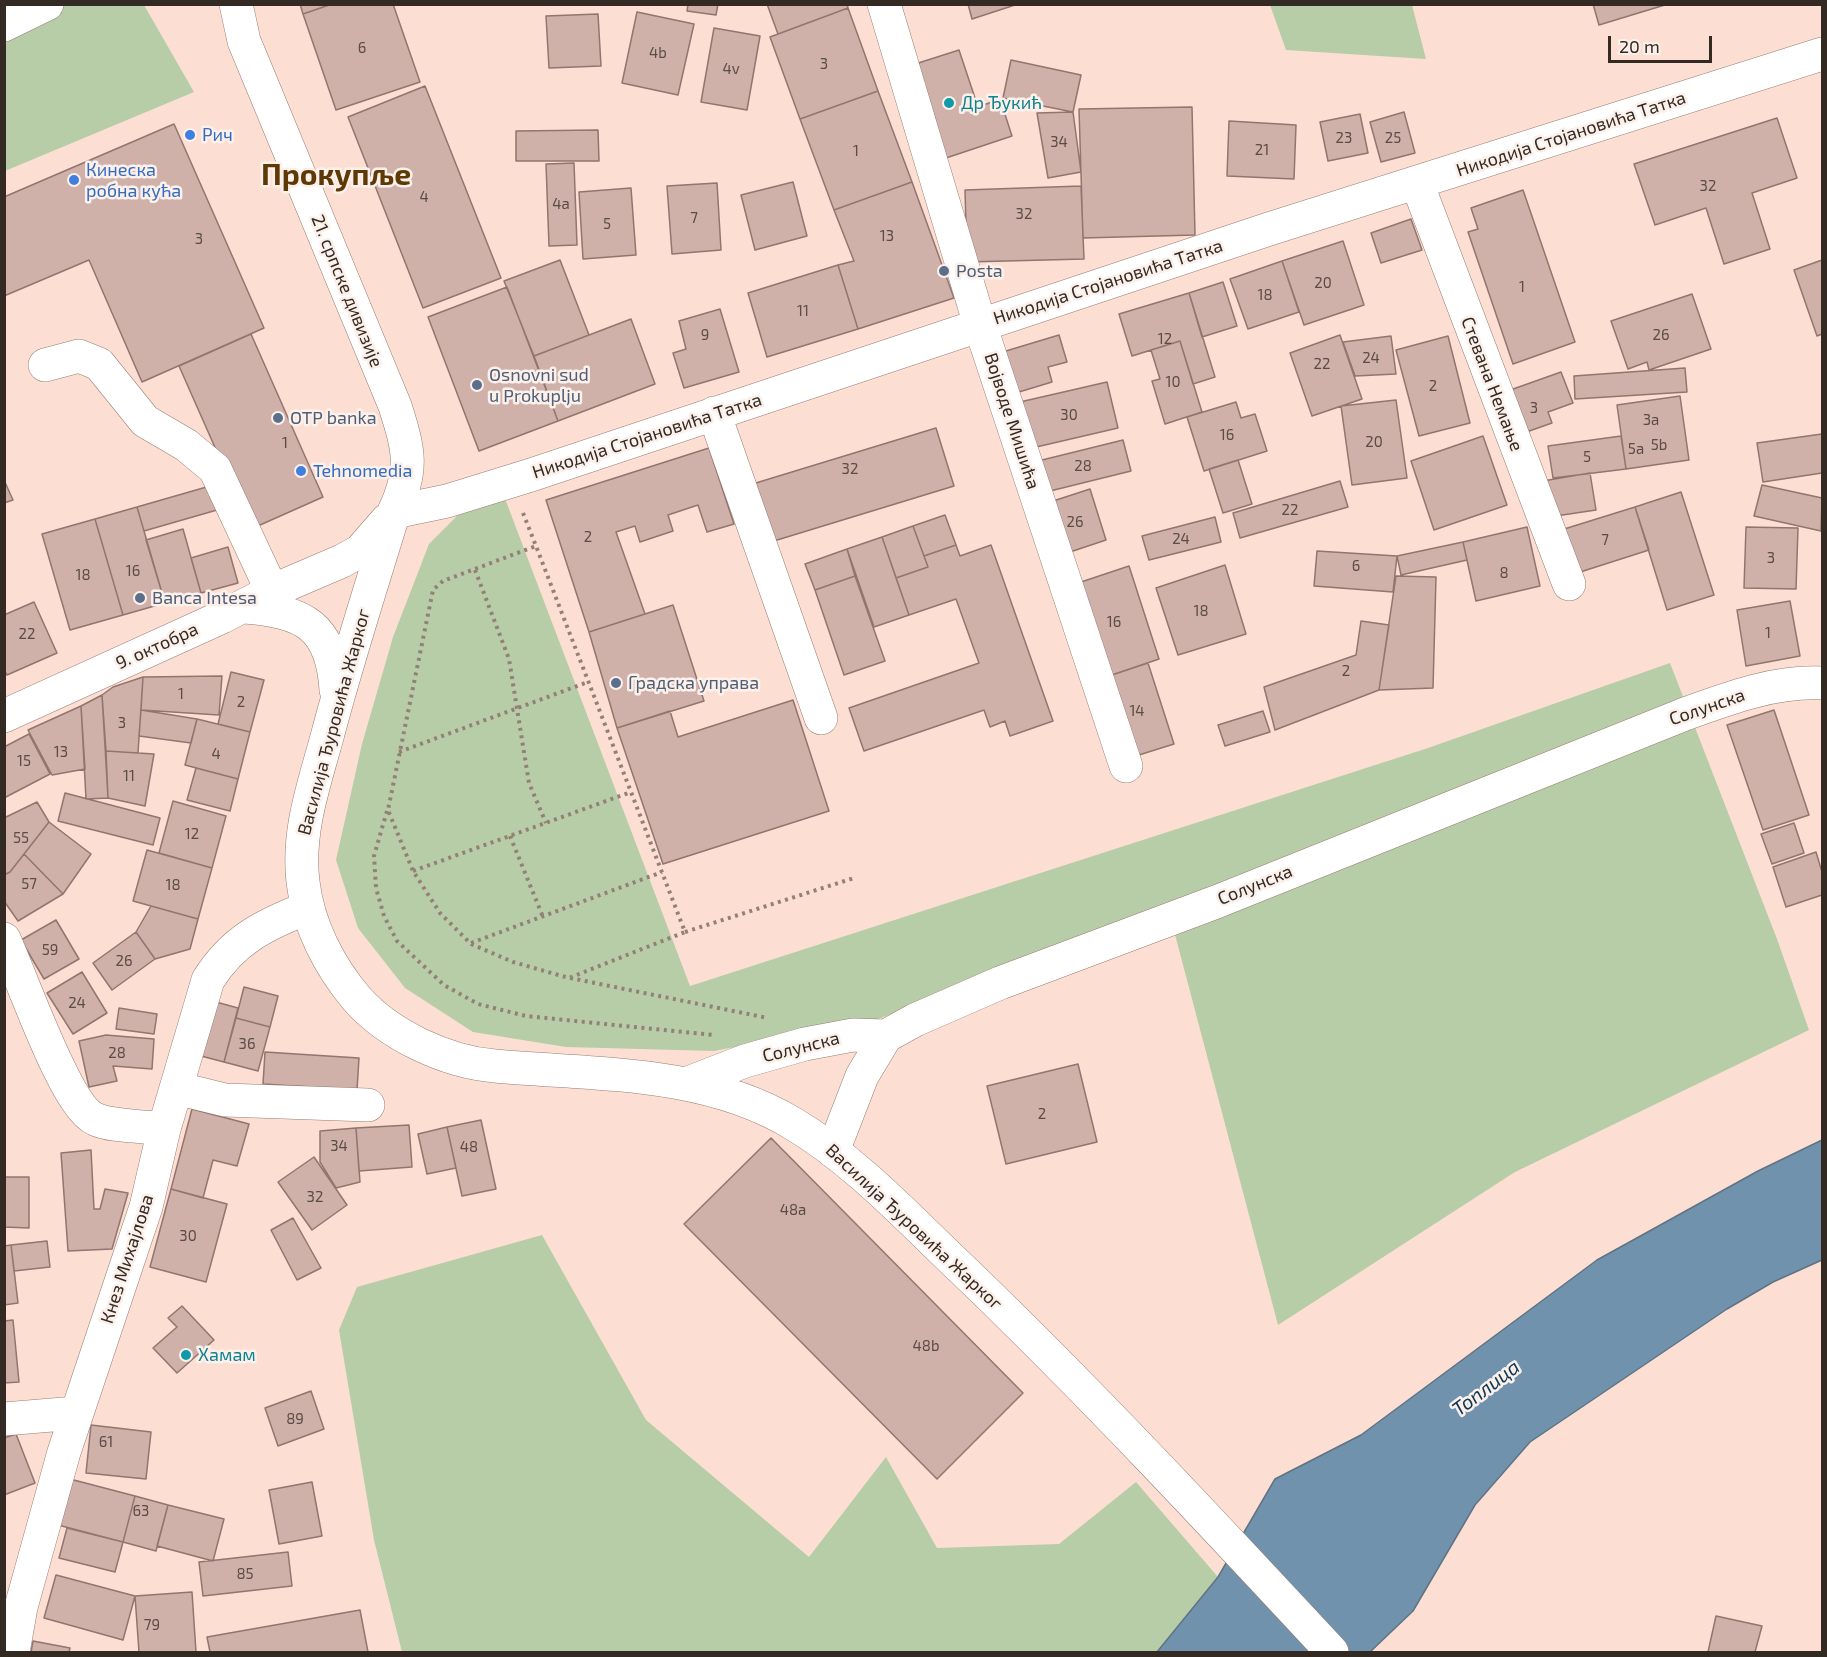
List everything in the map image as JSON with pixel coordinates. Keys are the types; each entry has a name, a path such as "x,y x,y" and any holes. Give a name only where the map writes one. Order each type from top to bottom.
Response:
{"street":[{"path":"4,25 47,4"},
{"name":"21. српске дивизије","path":"236,4 244,41 405,436 409,468 405,488 394,512"},
{"name":"Војводе Мишића","path":"884,4 980,325 1126,766"},
{"name":"Никодија Стојановића Татка","path":"394,512 476,492 980,325 1822,54"},
{"name":"Стевана Немање","path":"1417,183 1569,584"},
{"path":"45,366 80,356 99,364 145,421 186,445 214,468 272,591"},
{"path":"714,413 821,718"},
{"name":"9. октобра","path":"4,716 244,607 272,591 360,551 376,536 394,512"},
{"name":"Василија Ђуровића Жарког","path":"394,512 336,700 302,835 303,884 307,908 315,931 333,967 364,1006 383,1023 432,1049 488,1066 688,1083 760,1107 788,1120 833,1151 939,1247 1126,1431 1332,1653"},
{"path":"244,607 268,608 294,615 317,630 330,650 336,700"},
{"name":"Солунска","path":"688,1083 745,1061 805,1044 853,1035 886,1036 915,1020 1000,983 1216,902 1685,714 1759,690 1786,684 1822,683"},
{"name":"Кнез Михајлова","path":"13,1653 21,1607 76,1413 146,1207 164,1129 208,981 222,959 243,940 271,923 307,908"},
{"path":"4,939 65,1081 86,1114 97,1120 164,1129"},
{"path":"833,1151 862,1076 886,1036"},
{"path":"176,1088 225,1100 368,1105"},
{"path":"4,1419 76,1413"}],"path":[{"path":"685,932 536,546 443,581 433,590 388,810 374,856 376,888 384,916 397,941 444,985 478,1004 526,1016 723,1036"},
{"path":"475,570 509,659 529,783 546,823"},
{"path":"399,752 588,682"},
{"path":"413,871 630,792"},
{"path":"388,810 413,871 440,913 471,944 513,962 569,978 758,1015 778,1022"},
{"path":"510,836 543,917"},
{"path":"471,944 662,872"},
{"path":"569,978 685,932 854,878"}],"green space":[{"path":"5,5 144,5 194,92 5,171"},
{"path":"1270,5 1412,5 1426,59 1286,50"},
{"path":"504,496 690,986 1428,748 1670,663 1777,939 1809,1030 1515,1172 1278,1325 1168,908 878,1019 714,1051 566,1047 473,1032 405,988 358,928 336,860 362,744 393,637 429,544 462,511"},
{"path":"542,1235 646,1420 809,1557 886,1457 937,1548 1059,1544 1136,1482 1218,1577 1157,1652 402,1652 374,1540 339,1330 357,1287"}],"water":[{"name":"Топлица","path":"1822,1140 1822,1260 1773,1282 1727,1309 1530,1442 1475,1505 1413,1611 1370,1652 1157,1652 1218,1577 1275,1479 1361,1435 1597,1260 1758,1171"}],"building":[{"path":"300,4 332,4 303,14"},
{"path":"332,4 393,4 420,82 336,110 303,14"},
{"path":"688,4 718,4 716,15 687,11"},
{"path":"767,4 847,4 848,8 778,34"},
{"path":"968,4 1018,4 972,19"},
{"path":"1593,4 1668,4 1599,25"},
{"path":"848,8 878,91 800,119 770,37"},
{"path":"637,12 694,24 678,95 622,83"},
{"path":"598,14 601,66 549,68 546,16"},
{"path":"714,28 760,36 747,110 701,102"},
{"name":"Др Ђукић","path":"959,50 978,107 1000,99 1012,136 940,160 909,66"},
{"path":"1011,60 1081,75 1073,112 1003,98"},
{"path":"425,86 501,278 423,308 348,117"},
{"path":"878,91 912,182 834,210 800,119"},
{"path":"1192,107 1195,235 1083,238 1079,109"},
{"path":"1073,112 1081,172 1048,178 1037,113"},
{"path":"1404,112 1415,153 1381,162 1370,122"},
{"path":"1360,114 1368,153 1328,161 1320,122"},
{"path":"1777,118 1797,178 1752,193 1770,249 1724,264 1706,208 1655,225 1634,164"},
{"path":"1229,121 1296,125 1294,179 1227,176"},
{"path":"174,124 264,328 142,382 89,260 4,296 4,197"},
{"path":"598,130 599,161 516,161 516,131"},
{"path":"574,163 577,245 549,246 546,164"},
{"path":"793,182 807,236 755,250 741,195"},
{"path":"912,182 954,298 858,329 838,265 854,261 834,210"},
{"path":"717,183 721,250 672,254 667,186"},
{"path":"1081,186 1084,259 967,262 965,190"},
{"path":"631,188 636,255 583,259 579,192"},
{"path":"1523,190 1575,342 1513,364 1468,232 1478,229 1471,208"},
{"path":"1411,219 1422,250 1381,263 1371,233"},
{"path":"1343,241 1364,305 1304,325 1282,261"},
{"path":"560,260 589,335 534,356 504,281"},
{"path":"1822,260 1822,334 1817,336 1794,270"},
{"path":"1282,261 1299,312 1248,329 1230,279"},
{"path":"838,265 858,329 767,357 748,293"},
{"path":"1223,282 1237,326 1202,337 1189,293"},
{"path":"507,287 558,421 479,451 428,317"},
{"path":"1189,293 1215,377 1193,384 1180,341 1132,356 1119,314"},
{"path":"1692,294 1711,349 1649,370 1647,362 1628,369 1611,321"},
{"path":"720,309 739,372 684,388 673,353 686,349 679,321"},
{"path":"631,319 655,384 558,421 534,356"},
{"path":"251,334 323,497 251,529 179,366"},
{"path":"1059,335 1067,362 1048,367 1052,382 1009,395 996,354"},
{"path":"1340,335 1362,399 1312,416 1290,353"},
{"path":"1391,336 1396,374 1355,376 1343,342"},
{"path":"1448,336 1470,423 1419,436 1396,350"},
{"path":"1180,341 1202,412 1165,424 1152,381 1160,379 1151,350"},
{"path":"1685,368 1687,392 1575,399 1574,376"},
{"path":"1561,372 1573,403 1548,412 1552,423 1518,435 1502,393"},
{"path":"1107,382 1118,428 1032,448 1020,402"},
{"path":"1680,396 1689,460 1626,469 1617,405"},
{"path":"1396,400 1407,478 1352,485 1341,406"},
{"path":"1236,402 1241,418 1255,414 1267,451 1204,471 1187,417"},
{"path":"936,428 954,486 764,544 746,486"},
{"path":"1822,434 1822,473 1763,482 1757,443"},
{"path":"1483,436 1507,505 1434,530 1411,461"},
{"path":"1621,436 1626,469 1553,478 1548,446"},
{"path":"1123,440 1131,471 1042,493 1034,462"},
{"path":"709,448 734,524 707,532 698,505 668,515 673,531 640,542 635,526 616,532 645,614 589,632 546,500"},
{"path":"1238,460 1252,504 1223,513 1209,469"},
{"path":"1590,473 1596,510 1549,517 1543,481"},
{"path":"4,480 13,500 4,503"},
{"path":"1340,481 1348,507 1240,538 1233,513"},
{"path":"1762,485 1822,498 1821,531 1754,516"},
{"path":"210,486 217,510 144,531 137,507"},
{"path":"1090,489 1106,540 1061,555 1044,504"},
{"path":"1681,492 1714,595 1667,610 1635,507"},
{"path":"137,507 165,603 123,615 95,519"},
{"path":"1635,507 1649,550 1574,574 1561,530"},
{"path":"945,515 956,545 924,556 913,526"},
{"path":"1215,517 1221,542 1149,560 1142,536"},
{"path":"95,519 123,615 70,630 42,534"},
{"path":"913,526 928,567 896,578 882,537"},
{"path":"1527,527 1540,586 1476,601 1463,542"},
{"path":"1746,527 1798,528 1796,589 1744,588"},
{"path":"183,529 201,593 165,603 146,540"},
{"path":"882,537 909,615 874,627 847,549"},
{"path":"1463,542 1467,560 1401,575 1397,556"},
{"path":"956,545 960,556 991,545 1053,721 1010,736 1005,721 990,727 984,710 864,751 849,708 979,663 956,599 909,615 896,578 928,567 924,556"},
{"path":"228,547 238,583 201,593 191,558"},
{"path":"847,549 855,576 815,590 805,564"},
{"path":"1317,551 1397,556 1393,592 1314,586"},
{"path":"1225,565 1246,634 1178,655 1156,588"},
{"path":"1129,566 1159,659 1100,679 1069,586"},
{"path":"855,576 885,661 844,675 815,590"},
{"path":"1396,576 1436,577 1433,688 1379,690"},
{"path":"1790,601 1800,656 1746,666 1737,610"},
{"path":"34,602 57,653 7,675 4,670 4,615"},
{"path":"673,605 704,701 617,728 589,632"},
{"path":"1361,621 1389,625 1379,690 1275,730 1264,687 1356,655"},
{"path":"1148,663 1174,744 1126,759 1100,679"},
{"path":"231,672 264,680 250,732 218,724"},
{"path":"222,676 219,715 141,710 143,677"},
{"path":"143,677 138,753 106,751 102,695 113,687"},
{"path":"102,695 108,798 86,799 81,706"},
{"path":"793,700 829,811 663,864 617,728 670,711 678,737"},
{"path":"81,706 85,769 52,775 28,730"},
{"path":"141,710 197,719 191,743 139,736"},
{"path":"1774,710 1809,815 1763,830 1727,725"},
{"path":"1263,711 1270,732 1225,746 1218,725"},
{"path":"197,719 250,732 238,779 185,765"},
{"path":"29,734 50,774 4,798 4,747"},
{"path":"106,751 154,754 145,806 108,798"},
{"path":"196,768 238,779 230,811 187,800"},
{"path":"65,793 160,818 153,845 58,821"},
{"path":"173,801 226,816 212,868 159,853"},
{"path":"37,802 49,822 10,872 4,875 4,818"},
{"path":"49,822 91,854 63,894 24,854"},
{"path":"1794,823 1804,853 1772,864 1761,834"},
{"path":"147,850 212,868 198,919 133,901"},
{"path":"1816,852 1822,872 1822,895 1786,907 1773,867"},
{"path":"24,854 63,894 18,921 4,901 4,875 10,872"},
{"path":"151,906 198,919 190,949 155,959 136,932"},
{"path":"56,920 79,959 44,979 21,940"},
{"path":"136,932 155,959 112,990 93,963"},
{"path":"82,972 107,1013 73,1034 47,993"},
{"path":"244,987 278,996 270,1027 236,1018"},
{"path":"216,1002 238,1008 224,1062 201,1056"},
{"path":"119,1008 157,1014 154,1034 116,1029"},
{"path":"236,1018 270,1027 258,1071 224,1062"},
{"path":"106,1035 154,1039 152,1069 113,1066 117,1081 89,1087 79,1041"},
{"path":"265,1052 359,1058 357,1090 263,1084"},
{"path":"1078,1064 1097,1142 1006,1164 987,1086"},
{"path":"192,1109 249,1124 237,1166 213,1160 203,1198 171,1189"},
{"path":"481,1120 496,1189 462,1196 447,1127"},
{"path":"409,1125 412,1167 359,1171 356,1128"},
{"path":"447,1127 456,1168 427,1174 418,1134"},
{"path":"356,1128 360,1182 336,1188 320,1162 320,1131"},
{"path":"771,1138 1023,1393 937,1479 684,1224"},
{"path":"91,1150 94,1209 100,1209 105,1189 128,1193 112,1249 68,1251 61,1153"},
{"path":"314,1157 347,1205 312,1230 278,1182"},
{"path":"4,1177 29,1177 29,1228 4,1227"},
{"path":"171,1189 227,1204 206,1282 150,1267"},
{"path":"293,1218 321,1268 297,1280 271,1230"},
{"path":"47,1241 50,1267 14,1271 11,1245"},
{"path":"11,1245 18,1303 4,1305 4,1246"},
{"path":"182,1306 214,1340 177,1373 153,1348 177,1327 168,1318"},
{"path":"13,1320 19,1382 4,1383 4,1321"},
{"path":"311,1391 324,1429 278,1446 265,1408"},
{"path":"91,1425 151,1432 146,1479 86,1473"},
{"path":"16,1434 35,1483 4,1495 4,1438"},
{"path":"70,1479 135,1496 123,1542 58,1525"},
{"path":"312,1482 322,1536 279,1544 269,1490"},
{"path":"135,1496 168,1505 156,1551 123,1542"},
{"path":"168,1505 224,1519 213,1561 157,1546"},
{"path":"67,1528 123,1542 115,1572 59,1558"},
{"path":"288,1552 292,1586 203,1596 199,1562"},
{"path":"56,1575 135,1596 123,1640 44,1618"},
{"path":"192,1592 196,1652 139,1652 135,1596"},
{"path":"360,1610 368,1652 210,1652 207,1637"},
{"path":"1716,1616 1762,1626 1755,1652 1708,1652"},
{"path":"33,1641 70,1648 69,1652 31,1652"}],"place":[{"name":"Др Ђукић","path":"949,103"},
{"name":"Рич","path":"190,135"},
{"name":"Кинеска робна кућа","path":"74,180"},
{"name":"Posta","path":"944,271"},
{"name":"Osnovni sud u Prokuplju","path":"477,385"},
{"name":"OTP banka","path":"278,418"},
{"name":"Tehnomedia","path":"301,471"},
{"name":"Banca Intesa","path":"140,598"},
{"name":"Градска управа","path":"616,683"},
{"name":"Хамам","path":"186,1355"}],"district":[{"name":"Прокупље","path":"336,175"}]}
